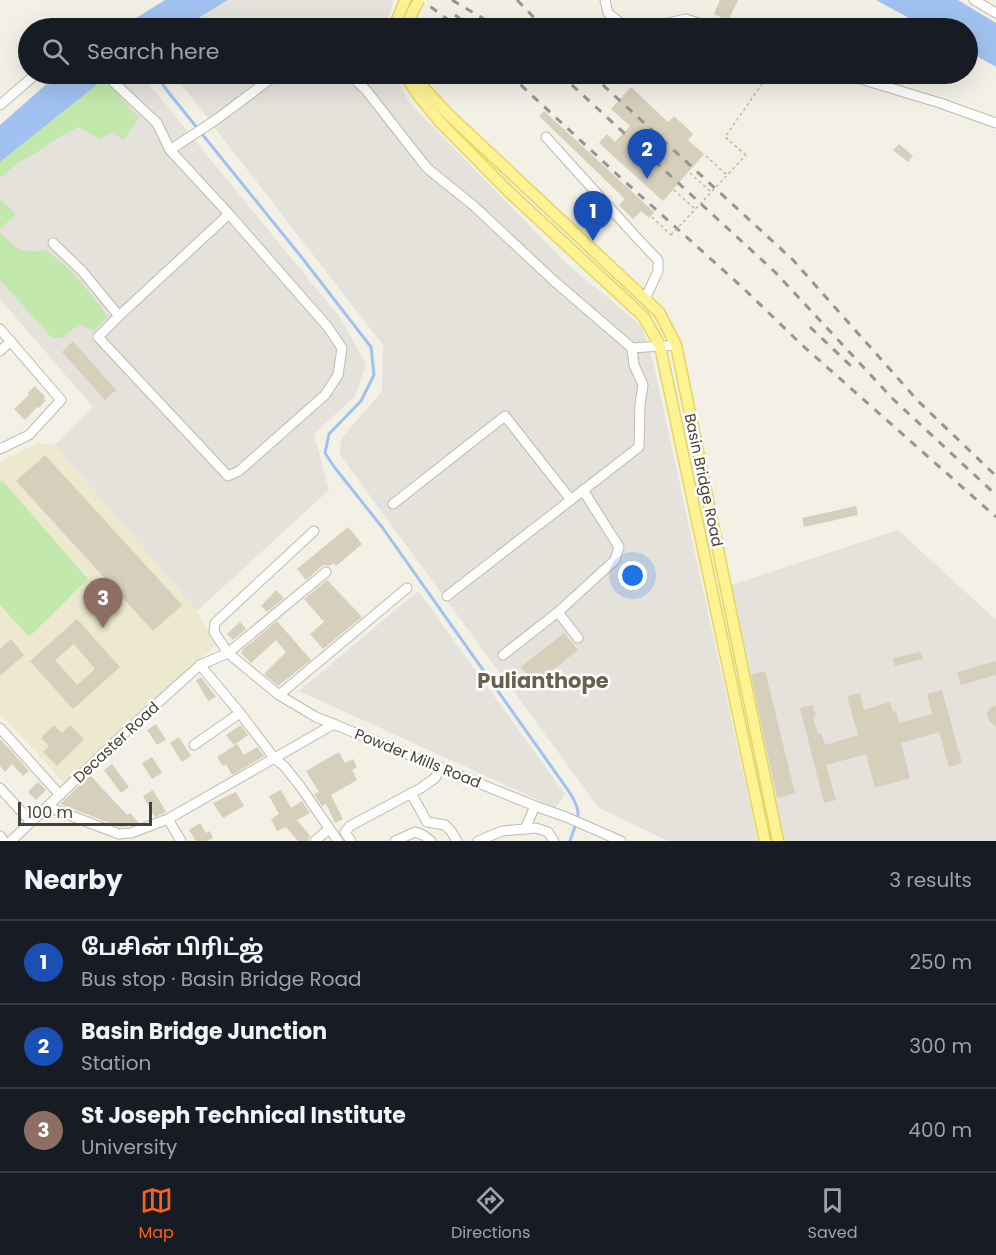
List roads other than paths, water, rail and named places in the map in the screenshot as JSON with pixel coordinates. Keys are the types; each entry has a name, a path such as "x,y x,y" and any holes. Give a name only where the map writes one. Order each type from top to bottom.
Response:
{"main road":[{"path":"411,18 419,0"},
{"path":"398,18 404,3"},
{"name":"Basin Bridge Road","path":"411,84 441,123 508,191 644,317 660,346 765,841"},
{"name":"Basin Bridge Road","path":"422,84 449,115 659,312 676,345 778,841"}],"street":[{"path":"605,0 608,13 615,18"},
{"path":"974,0 996,13"},
{"path":"0,105 24,84"},
{"path":"116,84 157,123 170,150 229,214 327,326 342,348 338,375 325,395 239,471 228,476 98,337 229,214"},
{"path":"170,150 263,84"},
{"path":"360,84 427,168 474,206 553,280 632,348 634,365 643,384 639,447 447,596"},
{"path":"877,84 996,123"},
{"path":"546,136 658,260 658,271 645,299"},
{"path":"53,243 83,272 119,316"},
{"path":"0,329 61,400 29,435 0,449"},
{"path":"0,351 11,341"},
{"path":"632,348 676,345"},
{"path":"393,504 505,416 571,500"},
{"path":"503,655 558,612 615,560 618,547 583,490"},
{"path":"228,653 214,632 215,623 314,531"},
{"name":"Decaster Road","path":"11,841 200,665 228,653 326,572"},
{"path":"279,695 407,588"},
{"path":"558,612 578,638"},
{"name":"Powder Mills Road","path":"228,653 279,695 316,717 621,841"},
{"path":"200,665 275,759 284,765 338,841"},
{"path":"194,745 240,713"},
{"path":"48,807 122,838 168,819 334,724"},
{"path":"0,728 60,795"},
{"path":"351,841 345,832 350,826 435,778 441,767"},
{"path":"0,788 32,822"},
{"path":"411,793 427,822 446,825 457,841"},
{"path":"525,829 535,806"},
{"path":"168,819 181,841"},
{"path":"478,841 497,832 536,828 548,832 554,841"},
{"path":"315,841 329,829"},
{"path":"395,841 415,832 431,841"},
{"path":"0,836 4,841"}],"water":[{"path":"165,0 228,0 198,18 136,18"},
{"path":"876,0 958,0 996,23 996,67 978,57 978,18 909,18"},
{"path":"47,84 98,84 0,162 0,125"}],"waterway":[{"path":"162,84 371,347 374,375 361,401 329,434 325,453 382,527 570,793 578,812 570,841"}],"railway":[{"path":"416,0 446,18"},
{"path":"452,0 482,18"},
{"path":"517,0 534,18"},
{"path":"455,15 459,18"},
{"path":"520,84 742,287 802,345 996,517"},
{"path":"571,84 775,272 893,399 996,495"},
{"path":"602,84 793,260 918,401 996,476"},
{"path":"810,327 851,366"}],"place":[{"name":"Basin Bridge Junction","path":"647,179"},
{"name":"பேசின் பிரிட்ஜ்","path":"593,241"},
{"name":"St Joseph Technical Institute","path":"103,628"}],"district":[{"name":"Pulianthope","path":"543,680"}]}
